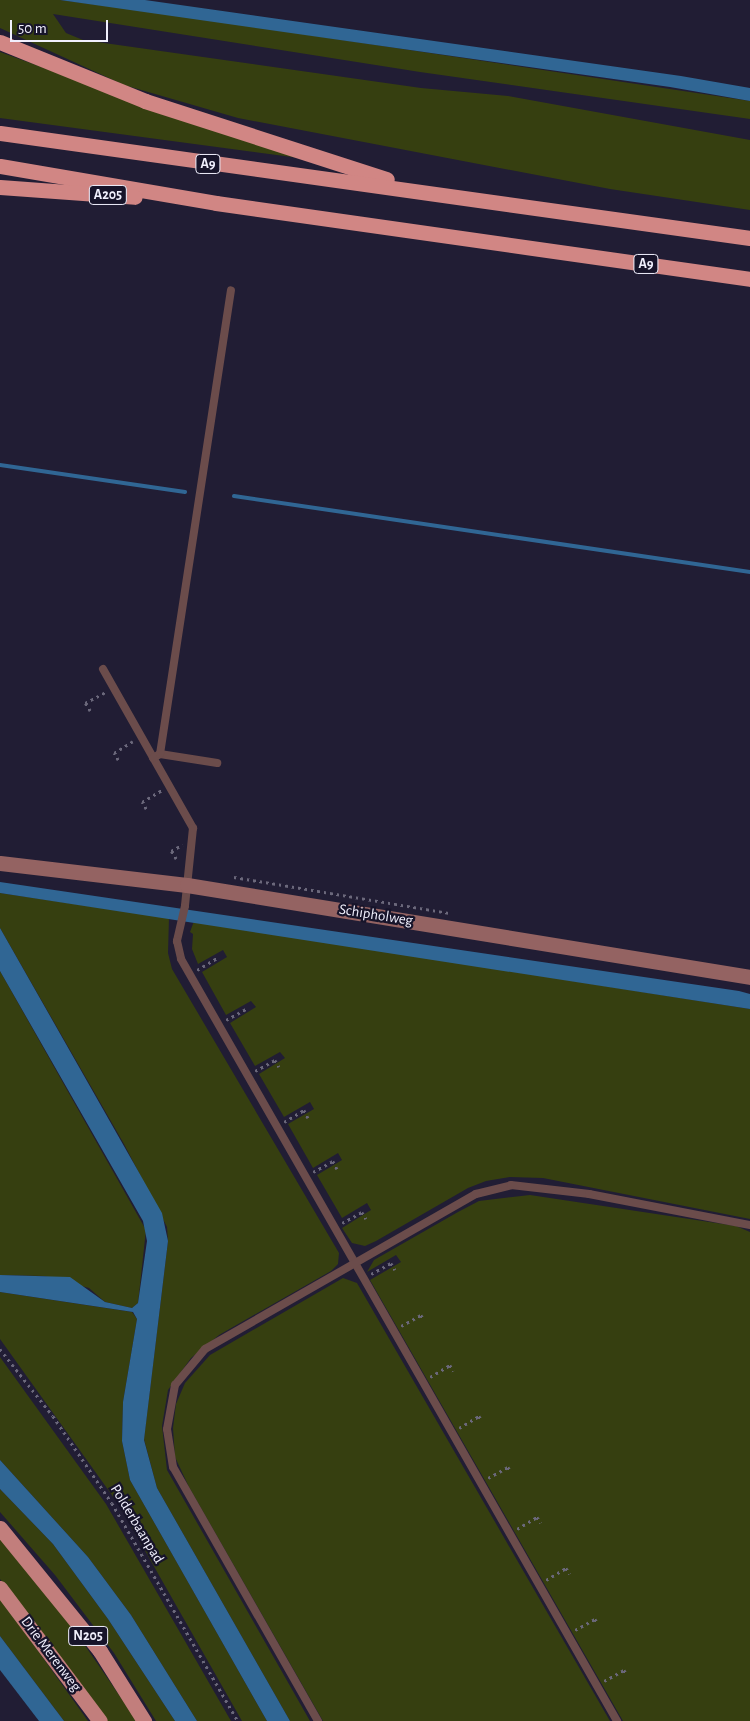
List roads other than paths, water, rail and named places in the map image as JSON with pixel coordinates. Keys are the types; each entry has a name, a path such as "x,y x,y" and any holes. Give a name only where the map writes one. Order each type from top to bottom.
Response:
{"highway":[{"name":"A9","path":"0,42 146,101 416,189"},
{"name":"A9","path":"0,133 257,171 416,189 750,238"},
{"name":"A9","path":"0,166 216,203 750,279"},
{"name":"A205","path":"0,187 216,203"},
{"name":"N205","path":"0,1528 100,1651 144,1721"},
{"name":"Drie Merenweg","path":"0,1588 100,1721"}],"main road":[{"name":"Schipholweg","path":"0,862 187,885 750,977"}],"lane":[{"path":"157,756 232,290"},
{"path":"103,669 141,736 157,756 170,786 193,828 185,906 179,934 178,951 189,974 617,1721"},
{"path":"157,756 218,763"},
{"path":"318,1721 173,1468 167,1429 175,1385 205,1349 354,1262 476,1194 511,1185 589,1194 750,1225"}],"water":[{"path":"60,0 145,0 681,76 750,88 750,101 670,87"},
{"path":"0,882 739,991 750,994 750,1009 0,893"},
{"path":"0,928 162,1213 168,1241 144,1440 157,1488 290,1721 267,1721 130,1480 122,1441 123,1402 137,1319 133,1312 0,1292 0,1275 70,1277 105,1302 132,1308 138,1303 147,1241 143,1221 0,971"},
{"path":"0,1460 88,1557 131,1615 197,1721 175,1721 108,1619 53,1544 0,1489"},
{"path":"0,1636 64,1721 39,1721 0,1670"}],"waterway":[{"path":"0,465 185,492"},
{"path":"234,496 750,572"}]}
